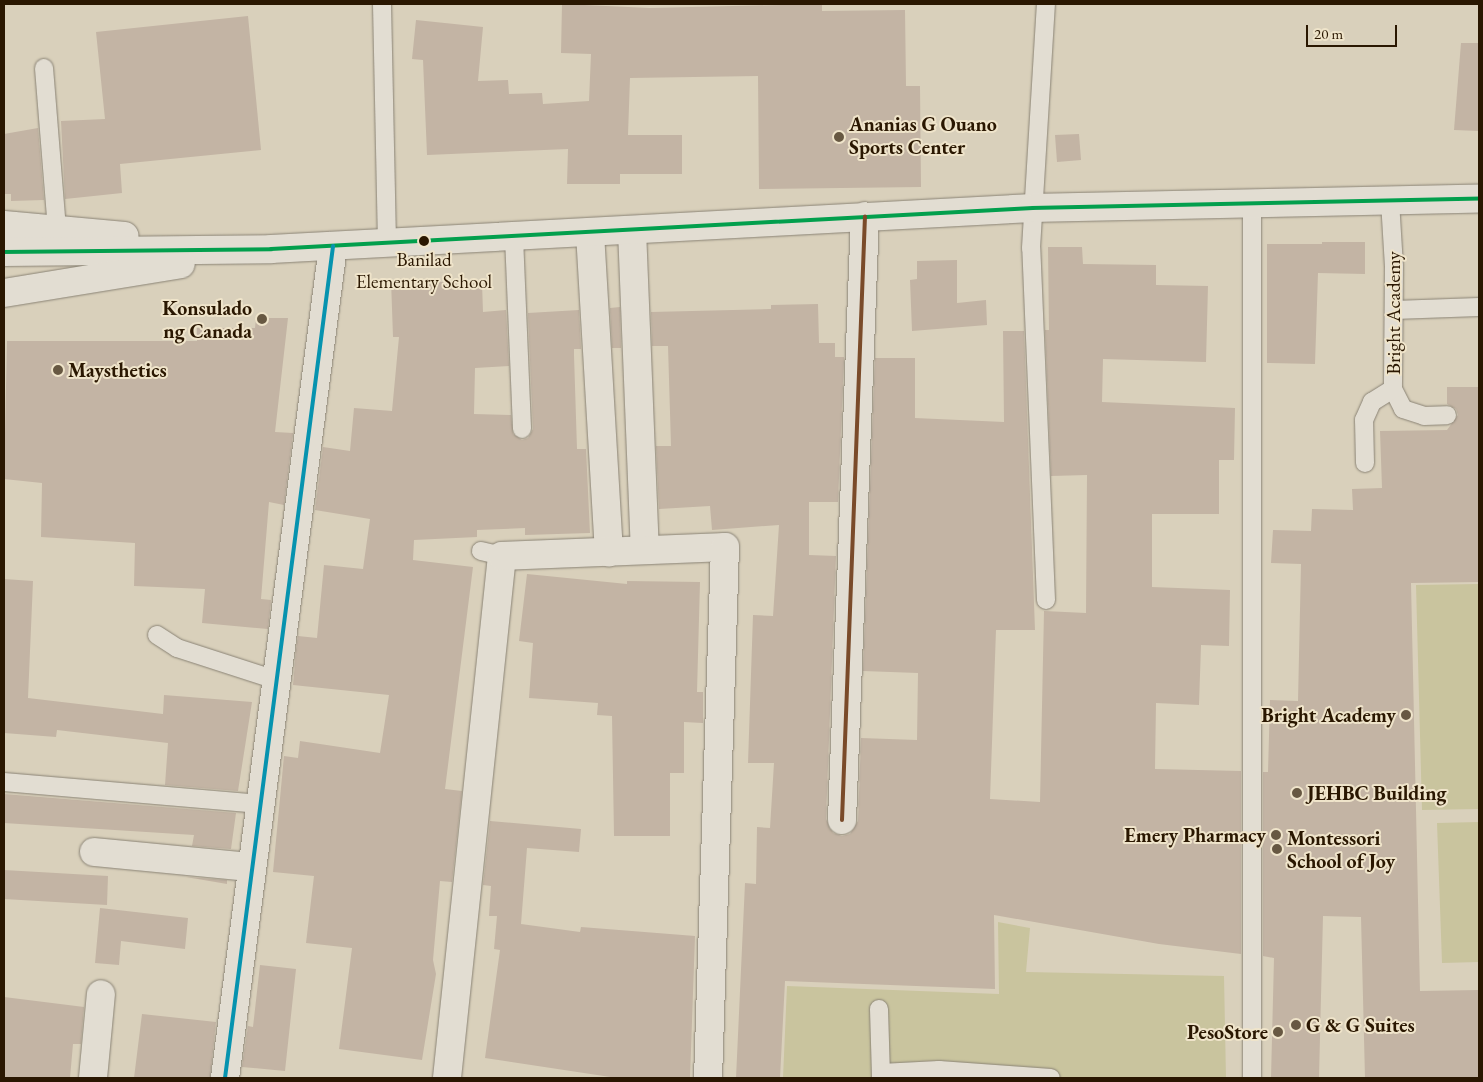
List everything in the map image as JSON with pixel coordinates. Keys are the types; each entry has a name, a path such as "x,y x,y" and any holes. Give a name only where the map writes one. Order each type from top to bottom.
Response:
{"street":[{"path":"4,252 271,249 1033,208 1479,199"},
{"path":"842,820 865,216"},
{"path":"4,225 271,249"},
{"path":"632,230 637,416 645,550"},
{"path":"590,233 609,552"},
{"path":"225,1078 333,246"},
{"path":"4,293 271,249"},
{"path":"600,419 637,416"},
{"path":"447,1078 492,554 609,552 725,547 708,1078"},
{"path":"94,852 251,867"},
{"path":"93,1078 101,994"}],"lane":[{"path":"382,4 387,244"},
{"path":"1046,4 1031,248 1046,600"},
{"path":"44,68 57,229"},
{"name":"Bright Academy","path":"1390,201 1394,310 1393,389 1403,409 1424,416 1447,415"},
{"path":"1252,204 1252,1078"},
{"path":"514,237 522,429"},
{"path":"1394,310 1479,307"},
{"path":"1364,463 1364,420 1372,402 1393,389"},
{"path":"157,635 176,648 276,680"},
{"path":"4,782 260,804"},
{"path":"879,1009 881,1076 939,1070 1051,1078"}],"shaded area":[{"path":"1479,584 1479,809 1422,810 1416,585"},
{"path":"1479,822 1479,962 1442,963 1437,823"},
{"path":"998,922 1030,928 1026,972 1224,976 1226,1078 783,1078 787,986 999,994"}],"building":[{"path":"562,4 650,8 822,4 822,11 905,10 906,86 920,86 921,187 759,189 758,76 630,78 628,135 682,135 682,174 620,174 620,184 567,184 568,149 427,155 423,60 412,59 416,20 483,27 478,81 508,80 509,94 542,93 543,104 589,101 591,54 561,53"},
{"path":"248,16 261,150 120,164 122,193 65,199 61,121 105,119 96,32"},
{"path":"1461,43 1479,43 1479,131 1454,130"},
{"path":"38,128 44,200 11,201 11,194 4,194 4,134"},
{"path":"1079,134 1081,160 1057,162 1055,135"},
{"path":"1322,242 1365,242 1365,274 1318,273 1315,364 1267,363 1267,244 1322,244"},
{"path":"1048,247 1082,247 1083,264 1156,265 1156,285 1208,286 1206,362 1103,359 1102,402 1235,408 1234,460 1219,460 1219,514 1152,514 1152,587 1230,590 1229,646 1201,645 1199,705 1156,703 1155,769 1241,771 1241,954 1159,944 994,915 995,989 785,981 780,1078 736,1078 745,883 756,884 757,827 770,828 774,763 748,763 753,615 773,616 779,525 712,530 710,506 659,509 656,446 671,446 668,346 652,346 651,312 771,309 771,305 818,304 819,343 835,343 835,357 844,357 838,502 809,502 809,555 836,556 826,819 833,833 842,836 850,834 858,821 861,738 917,740 918,673 863,671 875,358 915,358 915,418 1004,422 1003,331 1024,331 1035,630 996,630 990,799 1040,802 1044,611 1086,613 1087,475 1051,476 1045,330 1049,330"},
{"path":"957,260 957,303 986,300 987,325 912,331 910,280 917,279 917,261"},
{"path":"441,279 441,282 482,283 483,312 506,310 509,366 475,368 474,414 511,415 513,434 522,440 528,438 533,429 528,313 579,310 581,349 574,349 577,449 586,449 590,533 525,535 525,528 477,530 477,537 414,540 413,560 473,567 445,789 462,791 452,882 440,881 433,960 436,974 422,1060 339,1049 352,948 306,943 314,876 273,872 284,756 298,758 300,741 380,753 389,695 293,685 296,650 298,636 317,638 324,565 363,569 370,519 315,510 323,447 350,451 354,408 392,411 399,337 393,337 391,280"},
{"path":"620,307 621,348 612,348 610,308"},
{"path":"256,318 288,318 275,432 293,433 284,505 269,502 261,599 271,600 268,629 202,623 205,589 134,586 135,543 41,537 42,483 4,479 7,341 197,341 197,328 255,328"},
{"path":"1447,387 1479,387 1479,582 1411,583 1420,991 1479,990 1479,1078 1365,1078 1361,917 1323,916 1319,1078 1271,1078 1274,958 1263,956 1263,772 1268,772 1270,700 1298,701 1301,564 1271,563 1273,530 1311,531 1312,509 1353,510 1352,489 1382,488 1380,431 1447,430 1458,415 1456,409 1447,404"},
{"path":"527,574 627,584 627,581 700,582 697,692 703,692 703,723 684,722 684,773 670,773 670,836 614,836 612,716 597,715 598,703 529,698 533,643 519,641"},
{"path":"4,579 33,581 28,698 163,714 164,695 252,702 238,791 165,785 168,743 57,730 56,737 4,733"},
{"path":"4,794 236,813 231,849 192,846 194,835 4,823"},
{"path":"490,821 581,829 579,852 527,848 521,924 580,932 581,927 695,936 690,1078 617,1078 485,1058 500,950 494,949 497,916 489,916 491,886 483,885"},
{"path":"4,870 108,876 107,905 4,899"},
{"path":"186,877 227,880 227,884"},
{"path":"100,908 188,918 185,949 121,941 119,965 95,963"},
{"path":"260,965 296,969 285,1071 242,1067 248,1026 253,1027"},
{"path":"4,997 84,1007 81,1044 73,1044 70,1078 4,1078"},
{"path":"142,1014 216,1022 210,1078 134,1078"}],"transit line":[{"path":"4,252 271,249 1033,208 1479,199"},
{"path":"842,820 865,216"},
{"path":"225,1078 333,246"}],"place":[{"name":"Ananias G Ouano Sports Center","path":"839,137"},
{"name":"Banilad Elementary School","path":"424,241"},
{"name":"Konsulado ng Canada","path":"262,319"},
{"name":"Maysthetics","path":"58,370"},
{"name":"Bright Academy","path":"1406,715"},
{"name":"JEHBC Building","path":"1297,793"},
{"name":"Emery Pharmacy","path":"1276,835"},
{"name":"Montessori School of Joy","path":"1277,849"},
{"name":"G & G Suites","path":"1296,1025"},
{"name":"PesoStore","path":"1278,1032"}]}
